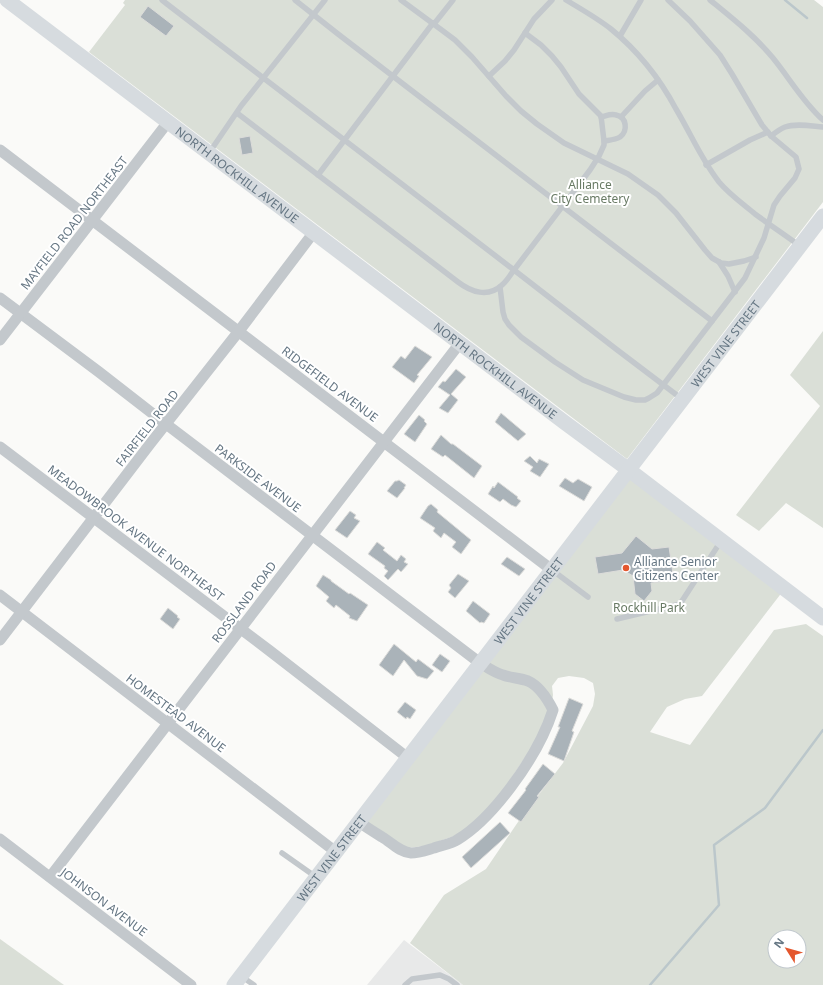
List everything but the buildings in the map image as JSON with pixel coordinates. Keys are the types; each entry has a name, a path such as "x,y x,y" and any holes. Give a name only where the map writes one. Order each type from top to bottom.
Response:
{"street":[{"name":"NORTH ROCKHILL AVENUE","path":"7,0 823,618"},
{"name":"MAYFIELD ROAD NORTHEAST","path":"0,340 168,122"},
{"name":"RIDGEFIELD AVENUE","path":"0,150 552,570"},
{"name":"WEST VINE STREET","path":"237,980 823,216"},
{"name":"FAIRFIELD ROAD","path":"0,640 314,232"},
{"name":"PARKSIDE AVENUE","path":"0,298 480,663 492,671 529,682 539,689 548,700 553,710 545,731 532,757 496,806 477,825 456,841 415,852 405,852 359,822"},
{"name":"ROSSLAND ROAD","path":"50,877 460,343"},
{"name":"MEADOWBROOK AVENUE NORTHEAST","path":"0,447 94,517 408,758"},
{"name":"HOMESTEAD AVENUE","path":"0,595 336,852"},
{"name":"JOHNSON AVENUE","path":"0,839 191,985"}],"lane":[{"path":"162,0 683,400"},
{"path":"295,0 712,321"},
{"path":"209,153 263,78 324,0"},
{"path":"401,0 449,35 464,48 510,100 537,124 564,143 628,174 658,195 676,213 704,250 712,258 726,264 744,261 756,256"},
{"path":"318,175 453,0"},
{"path":"488,76 505,60 538,15 552,0"},
{"path":"566,0 596,18 620,36 640,57 658,80 674,105 706,165 728,192 768,224 800,246"},
{"path":"620,36 641,0"},
{"path":"500,287 505,318 515,332 528,343 577,376 617,394 636,400 645,400 657,393 745,278 764,238 774,205 795,178 798,165 796,158 770,134 753,112 724,61 697,28 668,0"},
{"path":"710,0 750,33 773,58 805,101 823,120"},
{"path":"237,113 464,286 477,292 489,291 502,286 563,206 597,159 604,145 601,117 599,113 579,94 552,56 541,45 525,33"},
{"path":"621,117 645,91 658,80"},
{"path":"601,117 614,114 624,120 626,127 624,133 618,138 604,141"},
{"path":"706,165 746,142 770,134 786,126 823,127"},
{"path":"719,262 728,276 735,292"},
{"path":"617,619 680,604 721,541"},
{"path":"552,570 588,597"},
{"path":"282,853 316,878"},
{"path":"405,985 412,979 440,976 449,979 457,985"},
{"path":"237,980 254,985"}],"shaded area":[{"path":"404,940 463,985 367,985"}],"green space":[{"name":"Alliance City Cemetery","path":"125,0 814,0 823,7 823,202 627,459 89,52 125,5 123,3"},
{"path":"823,331 823,528 786,503 759,531 736,515 820,406 790,375"},
{"name":"Rockhill Park","path":"631,475 783,591 702,696 685,699 667,707 650,732 690,745 774,630 806,624 823,636 823,985 463,985 410,943 444,895 486,869 518,822 563,763 593,706 595,694 593,683 584,678 569,676 558,678 552,686 553,695 551,709 546,726 496,801 463,833 425,846 407,848 366,821"},
{"path":"0,939 64,985 0,985"}],"waterway":[{"path":"785,0 807,18"},
{"path":"650,985 719,905 714,845 765,808 823,730"}],"place":[{"name":"Alliance Senior Citizens Center","path":"626,568"}]}
